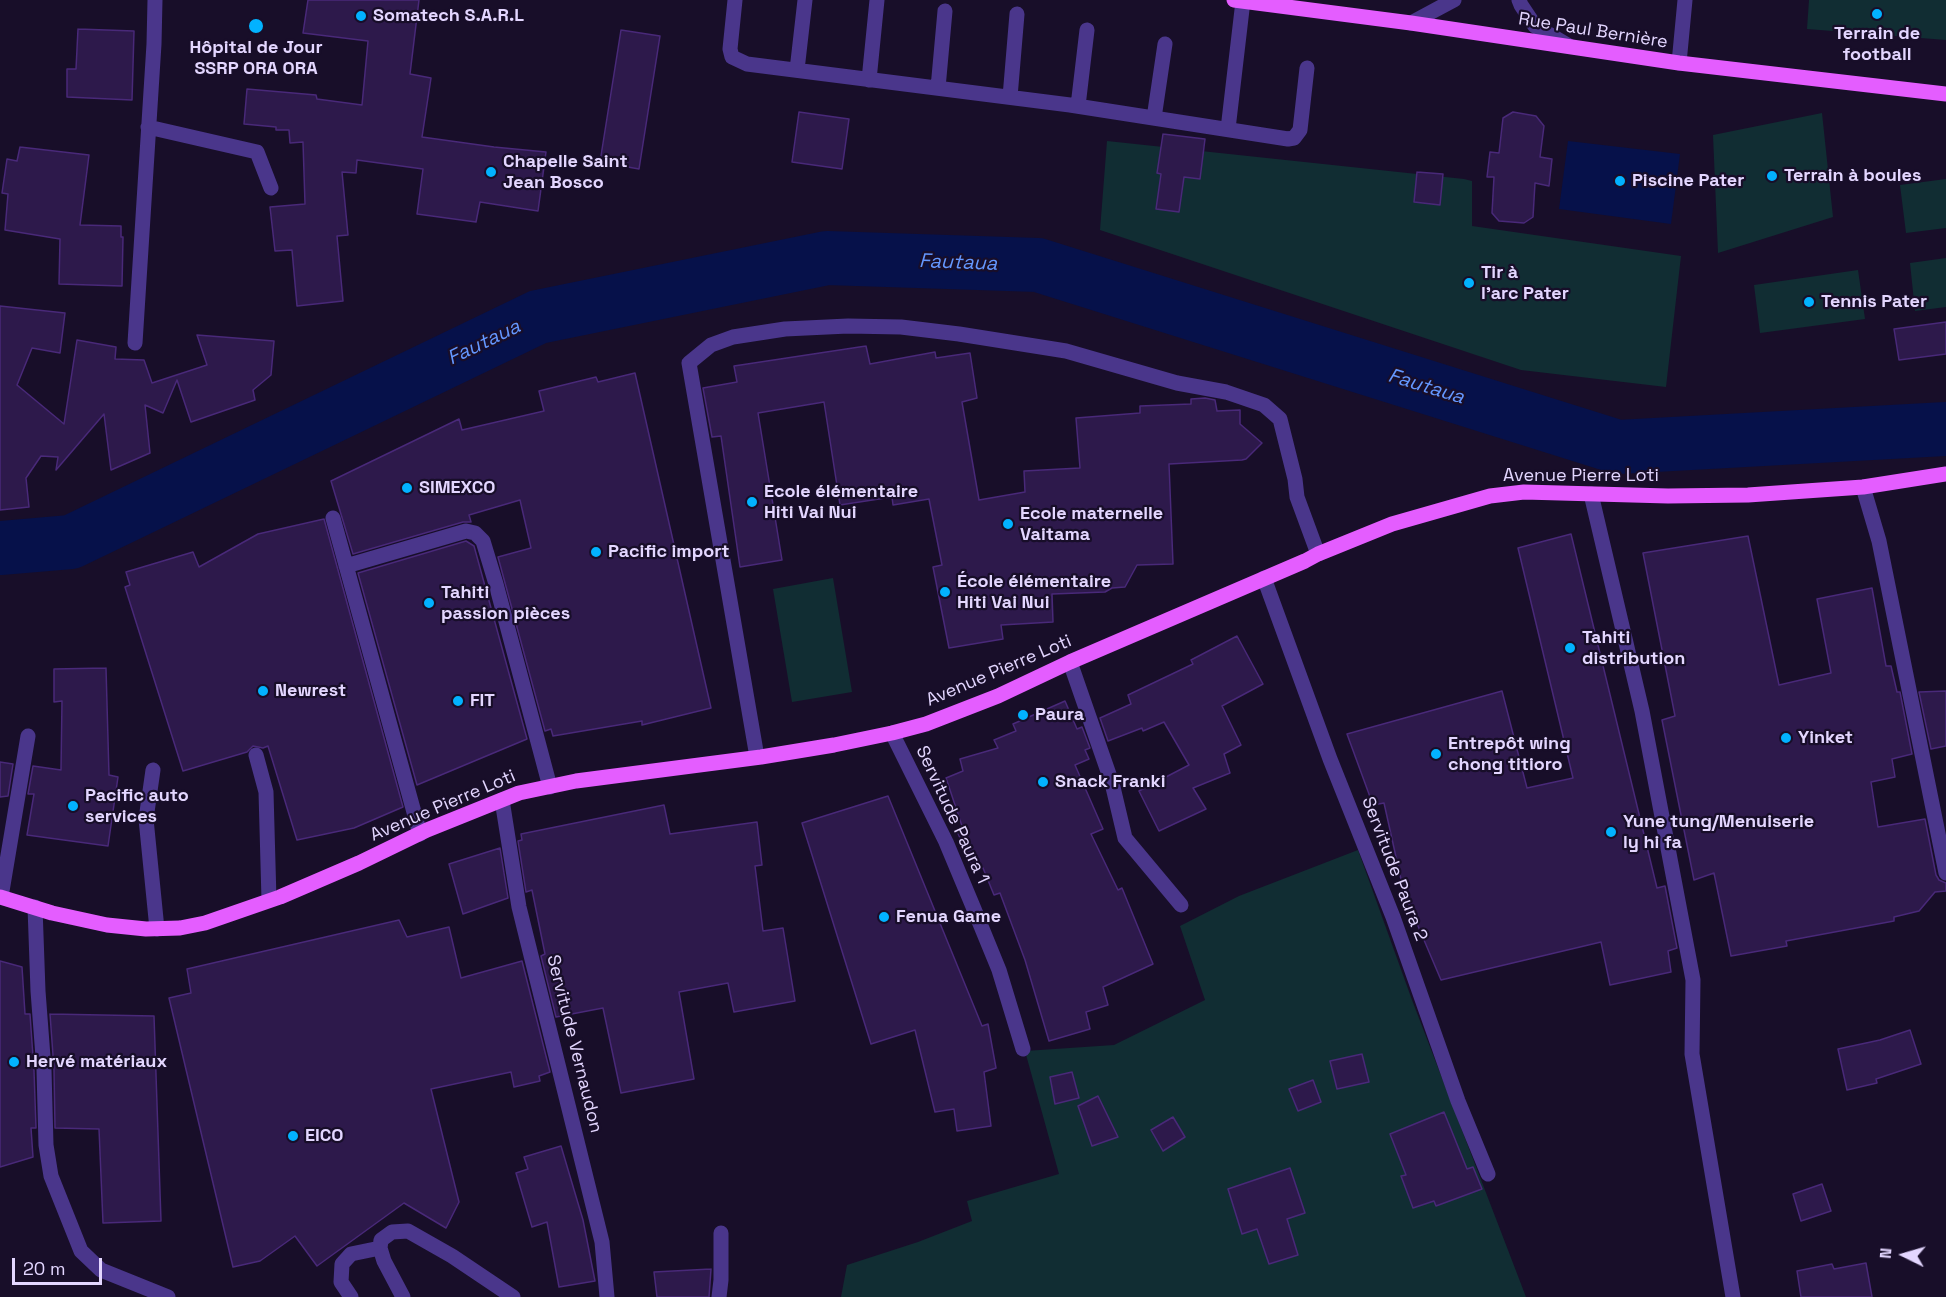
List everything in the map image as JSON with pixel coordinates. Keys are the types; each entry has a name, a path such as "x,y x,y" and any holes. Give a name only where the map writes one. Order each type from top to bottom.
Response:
{"main road":[{"name":"Rue Paul Bernière","path":"1239,1 1411,23 1679,63 1946,94"},
{"name":"Avenue Pierre Loti","path":"0,897 107,925 180,928 205,923 269,900 359,863 420,834 519,793 576,781 834,745 926,724 998,696 1070,662 1392,524 1490,496 1524,492 1668,496 1725,495 1863,488 1946,474"}],"street":[{"path":"135,344 155,0"},
{"path":"735,0 730,49 732,57 747,64 1078,106 1294,138 1300,130 1307,68"},
{"path":"797,70 805,0"},
{"path":"869,80 877,0"},
{"path":"1411,23 1454,0"},
{"path":"1519,0 1535,26 1569,46"},
{"path":"1679,63 1685,0"},
{"path":"1228,129 1239,1"},
{"path":"938,88 945,11"},
{"path":"1010,97 1017,14"},
{"path":"1078,106 1087,30"},
{"path":"1154,118 1165,44"},
{"path":"148,127 257,152 271,188"},
{"path":"757,757 689,363 711,345 733,337 785,329 848,326 901,327 959,334 1066,351 1176,383 1226,392 1264,405 1280,419 1295,479 1297,497 1318,554"},
{"path":"1863,488 1879,541 1946,873"},
{"path":"1591,494 1642,711 1693,980 1692,1054 1733,1297"},
{"path":"333,518 420,834"},
{"path":"346,566 466,531 475,533 483,541 550,787"},
{"name":"Servitude Paura 2","path":"1264,578 1330,759 1393,917 1458,1101 1488,1174"},
{"path":"1070,662 1112,783 1125,838 1181,905"},
{"name":"Servitude Paura 1","path":"892,733 946,842 966,890 999,970 1023,1049"},
{"path":"0,897 28,736"},
{"path":"256,754 266,792 269,900"},
{"path":"153,770 146,819 158,928"},
{"name":"Servitude Vernaudon","path":"502,800 519,907 602,1242 607,1297"},
{"path":"35,907 46,1145 51,1176 81,1251 101,1270 168,1297"},
{"path":"403,1297 384,1261 380,1248 381,1240 392,1232 408,1231 452,1256 513,1297"},
{"path":"719,1297 721,1233"},
{"path":"602,1242 617,1297"},
{"path":"351,1297 341,1282 342,1264 351,1254 380,1248"}],"green space":[{"name":"Terrain de football","path":"1809,0 1946,0 1946,40 1807,29"},
{"name":"Terrain à boules","path":"1822,113 1833,217 1718,253 1713,135"},
{"name":"Tir à l'arc Pater","path":"1107,141 1464,179 1472,181 1472,226 1681,256 1666,387 1521,370 1100,230"},
{"path":"1946,179 1946,228 1906,233 1900,185"},
{"path":"1946,258 1946,307 1915,311 1910,263"},
{"name":"Tennis Pater","path":"1858,270 1865,319 1760,333 1754,285"},
{"path":"833,578 852,692 792,702 773,589"},
{"path":"1358,850 1412,1000 1526,1297 841,1297 847,1265 918,1242 972,1221 967,1201 1059,1174 1025,1051 1114,1045 1205,1000 1180,926 1239,896"}],"shaded area":[{"name":"Piscine Pater","path":"1568,141 1680,154 1671,224 1559,209"}],"building":[{"path":"308,0 419,0 410,74 431,78 422,137 546,152 538,211 480,202 476,222 417,214 423,169 357,160 356,173 342,172 348,235 337,236 343,301 297,306 292,250 275,251 270,207 305,204 303,142 290,143 289,130 244,124 247,89 316,95 317,99 362,105 368,41 303,33"},
{"path":"78,29 134,31 132,100 67,97 67,69 76,69"},
{"path":"621,30 660,36 639,169 600,162"},
{"path":"799,112 849,119 842,169 792,162"},
{"path":"1513,112 1536,116 1544,126 1540,157 1552,159 1549,186 1535,183 1533,217 1524,223 1499,221 1492,213 1494,177 1487,177 1490,152 1499,153 1503,118"},
{"path":"1163,134 1205,139 1200,179 1184,177 1179,212 1156,209 1161,174 1157,173"},
{"path":"20,147 89,155 80,225 121,226 121,237 123,237 122,286 59,284 60,239 5,230 8,194 2,193 7,159 17,161"},
{"path":"1417,172 1443,174 1440,205 1414,202"},
{"path":"0,306 65,313 60,353 32,348 17,385 64,424 77,340 116,347 115,359 144,360 152,383 207,365 197,335 274,341 271,375 253,390 255,400 191,422 177,380 163,413 145,405 150,453 111,470 104,414 56,470 58,457 41,456 26,478 29,507 0,510"},
{"path":"1946,322 1946,354 1899,360 1894,329"},
{"path":"866,346 870,364 935,352 936,358 970,353 977,398 962,402 979,500 1025,492 1024,471 1080,468 1076,418 1140,413 1140,406 1191,404 1191,399 1205,398 1215,400 1217,411 1240,410 1240,424 1262,443 1246,459 1242,460 1169,464 1173,564 1137,565 1125,587 1112,588 1105,592 1052,594 1053,622 1001,625 1003,639 949,648 933,567 942,565 929,499 893,505 892,497 840,505 824,402 758,413 782,560 740,567 721,436 712,437 703,388 737,382 734,366"},
{"name":"Pacific import","path":"635,373 711,708 642,725 642,721 553,736 551,729 545,731 498,557 531,548 520,500 469,515 471,522 463,522 353,554 331,481 459,419 462,430 544,411 539,391 596,377 598,382"},
{"name":"Newrest","path":"324,519 403,807 354,828 297,840 268,746 263,748 253,746 247,752 183,771 125,587 130,585 126,572 193,552 199,567 258,534"},
{"path":"1571,534 1657,888 1665,886 1677,948 1668,951 1671,972 1610,985 1601,942 1441,980 1404,893 1384,803 1373,805 1347,734 1502,691 1527,788 1573,778 1518,548"},
{"name":"Yinket","path":"1748,536 1779,685 1831,673 1817,599 1872,588 1886,666 1891,666 1897,692 1900,692 1912,754 1892,759 1895,777 1871,782 1878,827 1925,819 1936,875 1939,880 1946,883 1946,891 1935,892 1919,911 1894,917 1894,921 1786,941 1787,946 1731,956 1714,873 1694,880 1662,720 1675,716 1643,553"},
{"path":"466,541 474,546 527,739 417,785 358,573"},
{"path":"1237,636 1263,684 1222,706 1241,745 1224,754 1230,773 1193,788 1206,809 1159,831 1139,791 1189,765 1164,722 1108,741 1100,718 1131,704 1128,695 1193,664 1191,660"},
{"path":"106,668 109,775 118,777 108,846 27,835 34,794 28,794 33,766 61,770 62,701 54,702 54,669"},
{"path":"1946,691 1946,746 1931,749 1919,692"},
{"path":"1065,701 1077,729 1082,727 1090,748 1085,750 1089,759 1075,765 1103,829 1091,834 1118,890 1122,888 1153,964 1103,987 1108,1005 1086,1012 1090,1029 1049,1041 1025,960 1000,893 994,895 983,868 974,871 957,831 963,829 946,778 963,771 960,759 998,748 994,740 1016,731 1013,724"},
{"path":"0,762 13,764 8,796 0,797"},
{"name":"Fenua Game","path":"888,796 982,1026 988,1024 996,1068 984,1072 991,1126 957,1131 954,1109 935,1112 915,1030 871,1044 802,823"},
{"path":"664,805 670,834 757,822 762,865 755,866 763,931 783,928 795,1001 734,1012 728,983 679,992 694,1079 621,1093 603,1008 556,1017 541,956 545,954 532,890 526,892 518,841 522,840 521,834"},
{"path":"500,848 508,898 463,914 449,864"},
{"path":"399,920 407,937 449,927 461,978 522,961 550,1072 539,1076 540,1081 514,1087 511,1072 431,1089 459,1202 446,1228 404,1203 317,1266 295,1236 260,1261 233,1267 169,998 191,993 187,969"},
{"name":"Hervé matériaux","path":"0,961 22,967 25,1014 30,1014 36,1128 31,1128 33,1157 0,1167"},
{"path":"50,1014 154,1016 161,1221 103,1223 99,1129 55,1128"},
{"path":"1910,1030 1921,1064 1876,1079 1877,1083 1847,1090 1838,1049 1880,1040"},
{"path":"1362,1054 1369,1082 1337,1089 1330,1061"},
{"path":"1072,1072 1079,1098 1055,1104 1050,1077"},
{"path":"1313,1080 1321,1102 1298,1111 1289,1089"},
{"path":"1098,1096 1118,1137 1092,1146 1078,1106"},
{"path":"1444,1112 1467,1169 1473,1167 1482,1189 1436,1206 1434,1201 1413,1208 1401,1176 1406,1175 1390,1134"},
{"path":"1173,1117 1185,1137 1163,1151 1151,1130"},
{"path":"561,1146 583,1220 595,1281 559,1287 547,1222 532,1227 516,1173 528,1169 524,1157"},
{"path":"1290,1168 1305,1213 1287,1219 1298,1255 1269,1264 1257,1229 1242,1234 1228,1189"},
{"path":"1822,1184 1831,1211 1801,1221 1793,1194"},
{"path":"1866,1263 1872,1297 1801,1297 1797,1271 1832,1264 1834,1269"},
{"path":"711,1269 709,1297 657,1297 654,1272"}],"waterway":[{"name":"Fautaua","path":"0,548 71,542 538,317 827,258 1038,265 1618,447 1946,429"}],"place":[{"name":"Terrain de football","path":"1877,14"},
{"name":"Somatech S.A.R.L","path":"361,16"},
{"name":"Hôpital de Jour SSRP ORA ORA","path":"256,26"},
{"name":"Chapelle Saint Jean Bosco","path":"491,172"},
{"name":"Terrain à boules","path":"1772,176"},
{"name":"Piscine Pater","path":"1620,181"},
{"name":"Tir à l'arc Pater","path":"1469,283"},
{"name":"Tennis Pater","path":"1809,302"},
{"name":"SIMEXCO","path":"407,488"},
{"name":"Ecole élémentaire Hiti Vai Nui","path":"752,502"},
{"name":"Ecole maternelle Vaitama","path":"1008,524"},
{"name":"Pacific import","path":"596,552"},
{"name":"École élémentaire Hiti Vai Nui","path":"945,592"},
{"name":"Tahiti passion pièces","path":"429,603"},
{"name":"Tahiti distribution","path":"1570,648"},
{"name":"Newrest","path":"263,691"},
{"name":"FIT","path":"458,701"},
{"name":"Paura","path":"1023,715"},
{"name":"Yinket","path":"1786,738"},
{"name":"Entrepôt wing chong titioro","path":"1436,754"},
{"name":"Snack Franki","path":"1043,782"},
{"name":"Pacific auto services","path":"73,806"},
{"name":"Yune tung/Menuiserie ly hi fa","path":"1611,832"},
{"name":"Fenua Game","path":"884,917"},
{"name":"Hervé matériaux","path":"14,1062"},
{"name":"EICO","path":"293,1136"}]}
